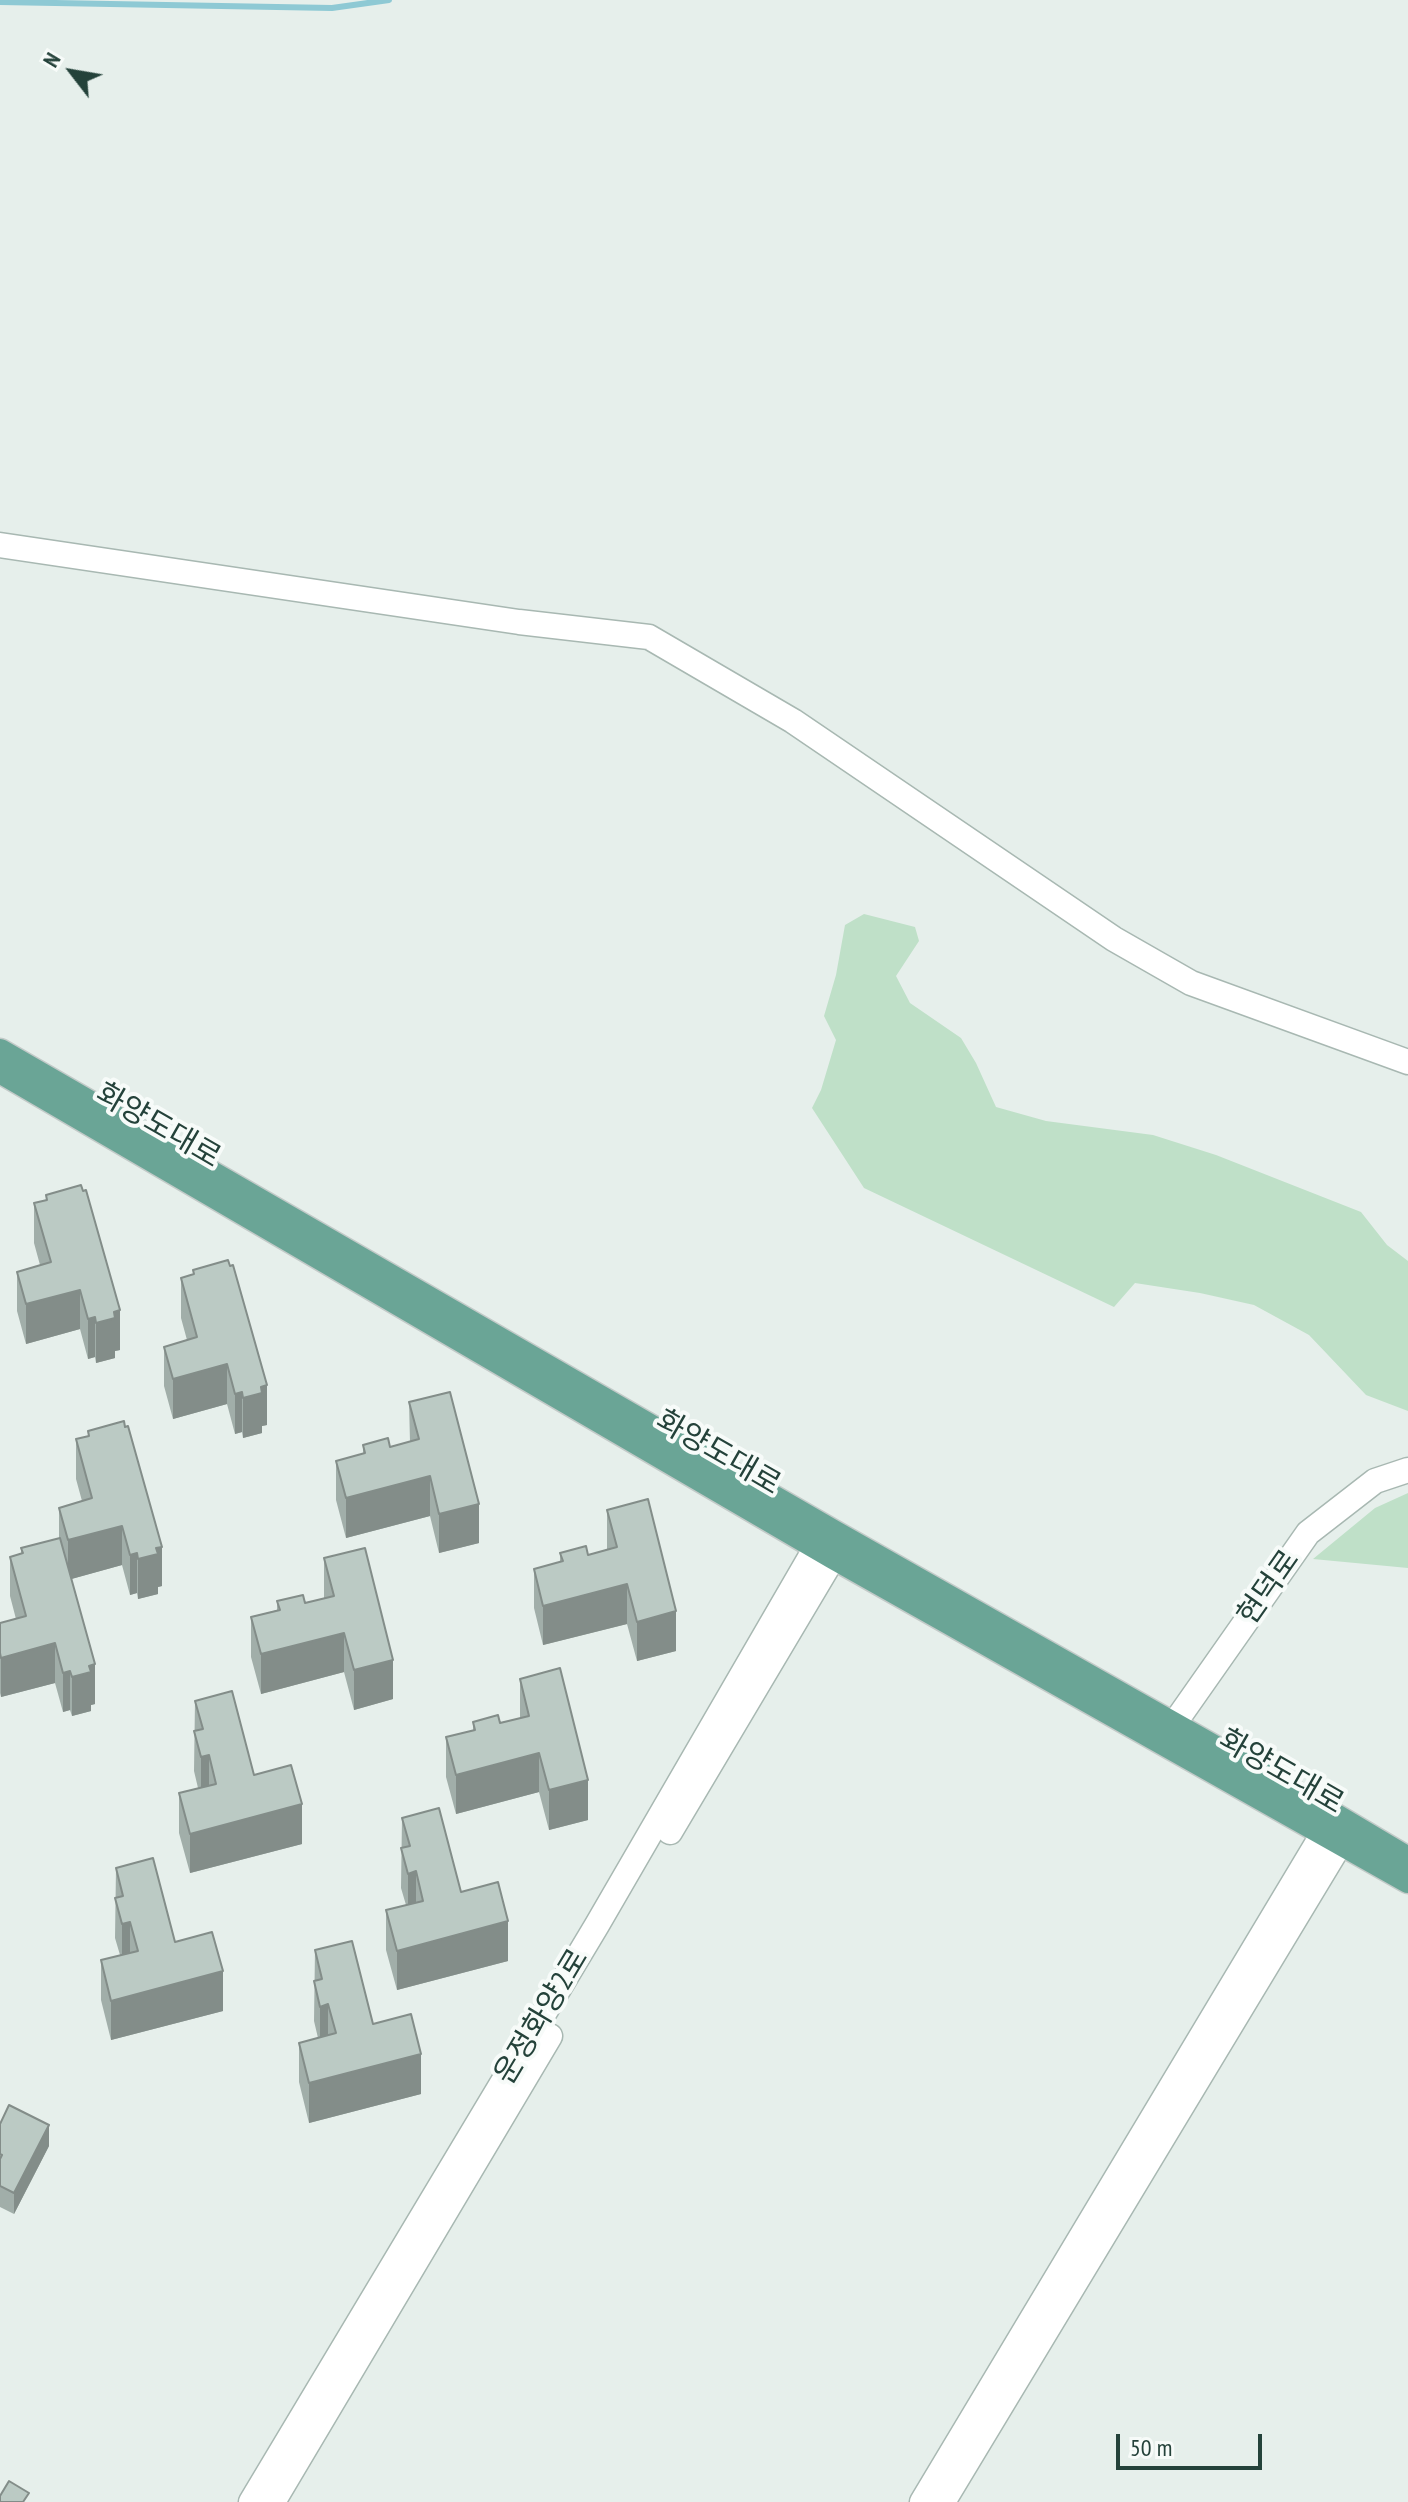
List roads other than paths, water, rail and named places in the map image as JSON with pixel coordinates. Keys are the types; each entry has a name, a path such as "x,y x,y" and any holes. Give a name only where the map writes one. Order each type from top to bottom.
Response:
{"main road":[{"name":"화양도대로","path":"0,1051 830,1543"},
{"name":"화양도대로","path":"0,1071 1338,1829 1408,1859"},
{"name":"화양도대로","path":"1338,1829 1408,1881"}],"street":[{"path":"0,545 519,622 649,637 793,721 1114,939 1191,983 1408,1062"},
{"name":"현덕로","path":"1168,1733 1308,1533 1375,1481 1408,1470"},
{"name":"운정화양2로","path":"251,2502 830,1543"},
{"name":"운정화양2로","path":"273,2502 830,1543"},
{"path":"922,2502 1338,1829"},
{"path":"943,2502 1338,1829"}],"waterway":[{"path":"0,2 332,8 389,0"}]}
